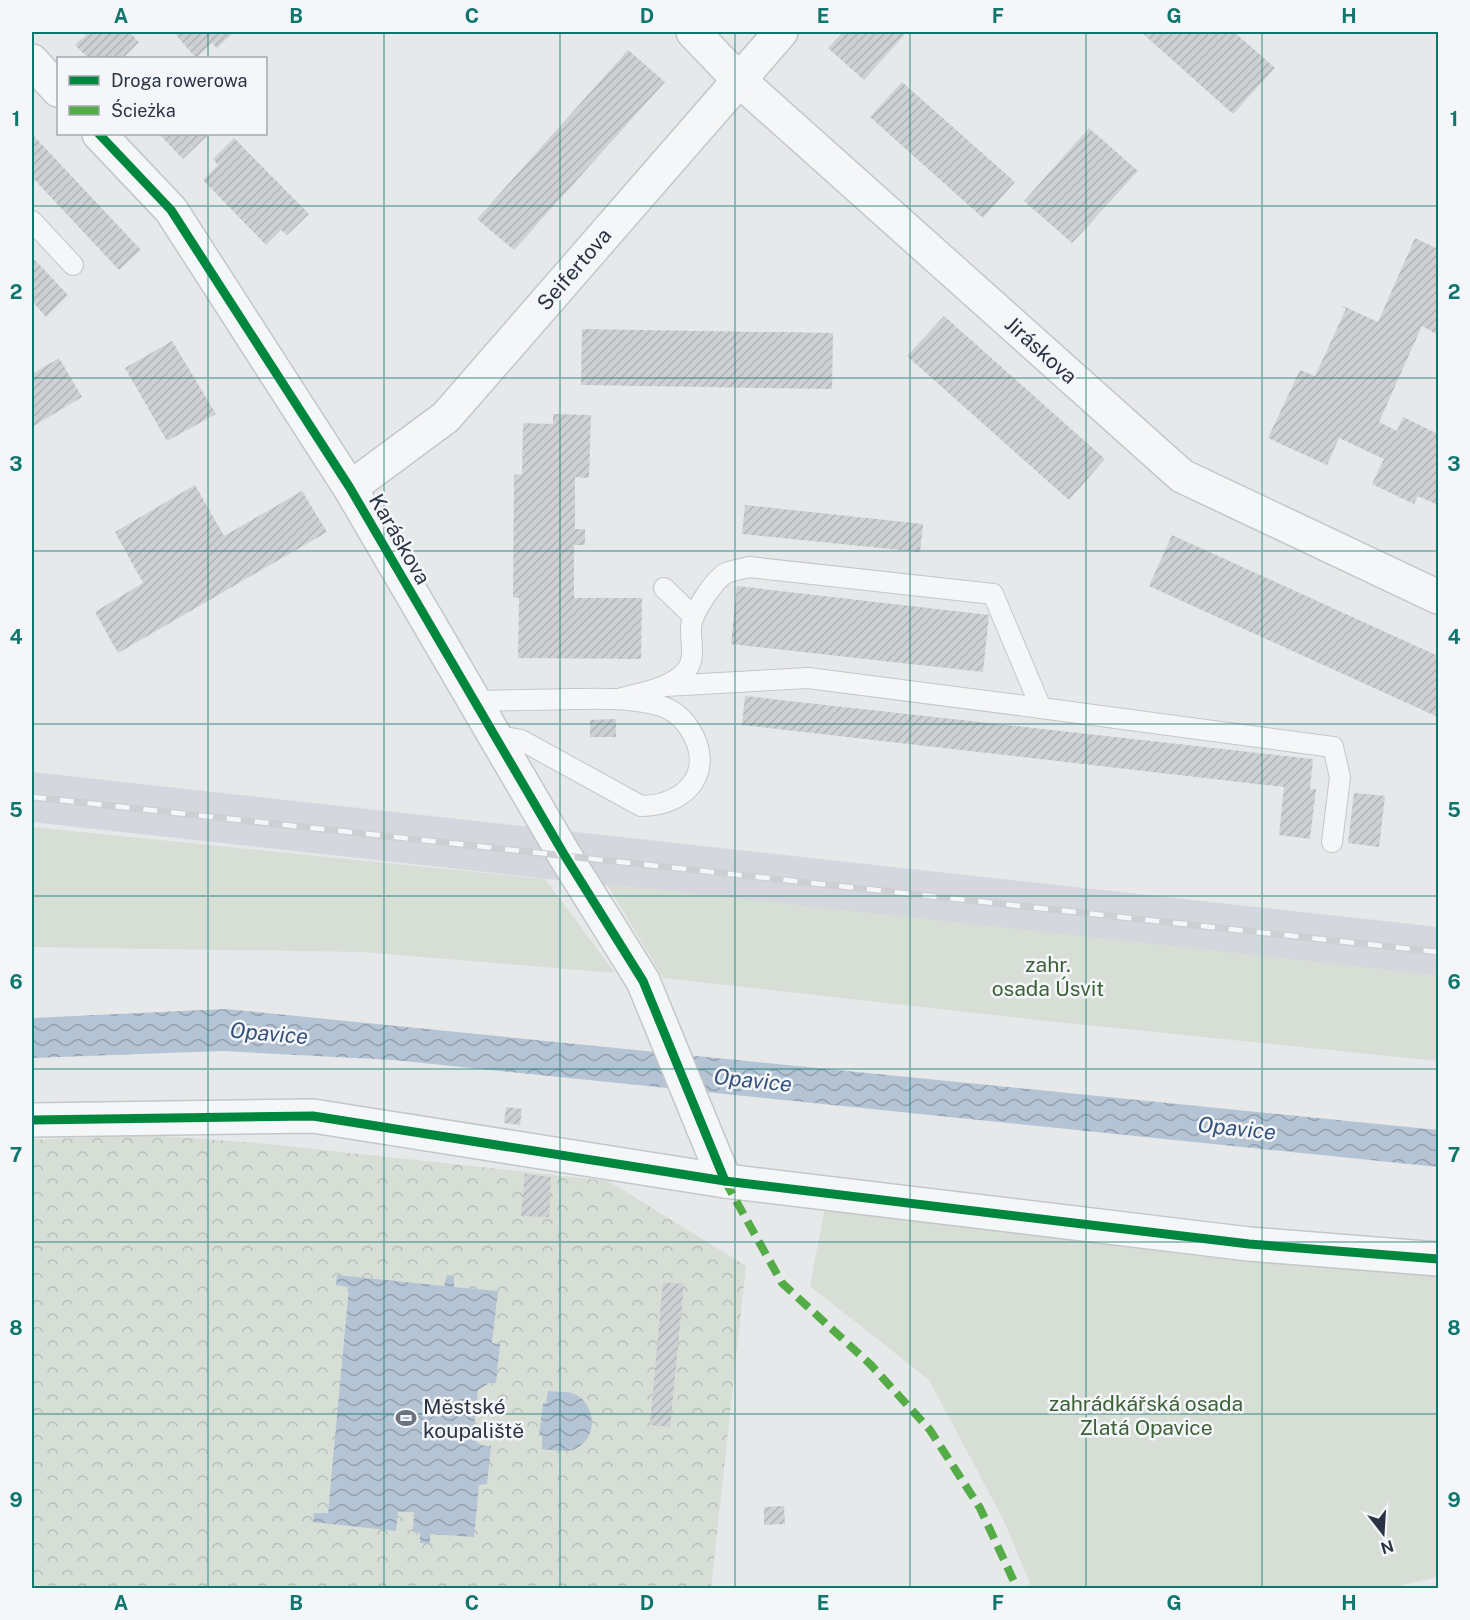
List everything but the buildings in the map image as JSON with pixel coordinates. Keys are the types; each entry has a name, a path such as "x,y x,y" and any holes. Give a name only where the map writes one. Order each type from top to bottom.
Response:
{"street":[{"name":"Jiráskova","path":"693,32 738,79 1182,476 1438,597"},
{"name":"Seifertova","path":"350,488 446,417 781,32"},
{"path":"32,61 57,89"},
{"name":"Karáskova","path":"100,135 171,210 350,488 565,856 643,981 724,1181"},
{"path":"32,1119 313,1116 724,1181 1249,1244 1438,1259"}],"lane":[{"path":"32,221 73,265"},
{"path":"666,686 683,674 691,663 693,616 717,580 725,574 748,567 993,594 1041,708"},
{"path":"664,588 693,616"},
{"path":"618,699 666,686 808,678 1333,747 1340,777 1332,842"},
{"path":"474,701 618,699 660,705 676,712 693,734 699,747 699,771 692,784 671,802 657,806 641,806 521,740 494,735"}],"shaded area":[{"path":"32,772 1438,927 1438,977 32,822"}],"green space":[{"path":"32,827 545,879 615,973 362,952 32,947"},
{"name":"zahr. osada Úsvit","path":"607,884 1438,975 1438,1061 663,978"},
{"name":"Městské koupaliště","path":"152,1135 268,1144 608,1181 746,1266 711,1588 32,1588 32,1140"},
{"name":"zahrádkářská osada Zlatá Opavice","path":"825,1207 1438,1272 1438,1577 1388,1588 1032,1588 1003,1519 929,1380 810,1286"}],"water":[{"name":"Opavice","path":"226,1009 1438,1130 1438,1167 394,1060 222,1051 32,1058 32,1018"},
{"name":"Městské koupaliště","path":"337,1275 444,1286 447,1275 454,1276 454,1287 498,1291 492,1343 500,1344 496,1383 489,1383 478,1390 473,1436 480,1444 491,1446 487,1484 479,1485 474,1537 430,1534 430,1544 420,1543 420,1533 413,1532 414,1512 398,1512 396,1531 313,1522 314,1513 328,1513 349,1287 336,1285"},
{"name":"Městské koupaliště","path":"548,1391 572,1393 586,1404 590,1412 592,1420 588,1437 575,1449 563,1451 542,1449 542,1436 539,1436 543,1403 546,1403"}],"railway":[{"path":"32,797 1438,952"}],"marked path":[{"path":"725,1181 782,1283 871,1365 930,1430 980,1508 1017,1588"}],"cycle path":[{"path":"100,135 171,210 350,488 565,856 643,981 725,1181"},
{"path":"32,1120 313,1116 725,1181 1249,1244 1438,1259"}],"place":[{"name":"Městské koupaliště","path":"406,1418"}]}
